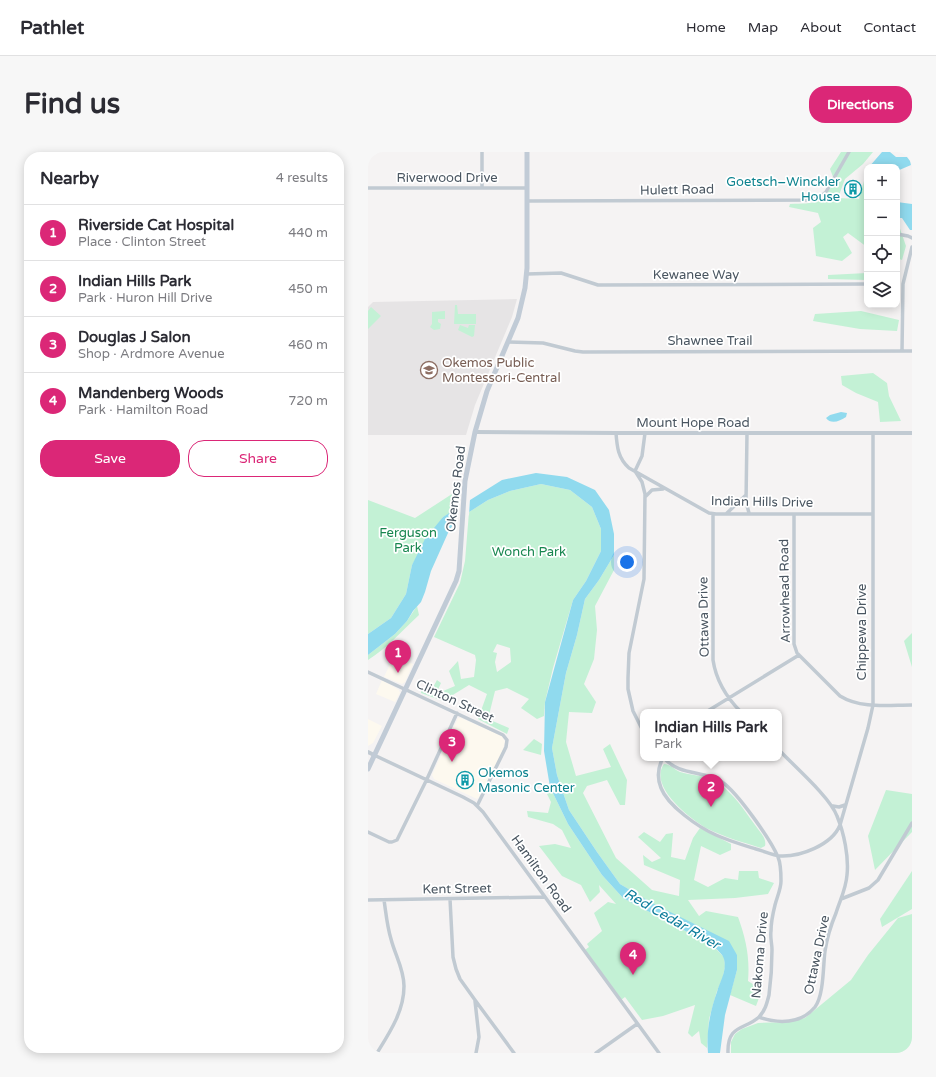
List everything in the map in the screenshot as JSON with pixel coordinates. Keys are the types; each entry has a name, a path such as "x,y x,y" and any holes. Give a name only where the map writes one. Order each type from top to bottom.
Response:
{"main road":[{"name":"Okemos Road","path":"368,769 456,581 460,564 468,465 475,432 487,391 509,342 522,305 527,274 527,152"}],"street":[{"path":"482,152 482,188"},
{"name":"Hulett Road","path":"527,202 813,200 826,192 849,152"},
{"name":"Riverwood Drive","path":"368,188 527,188"},
{"path":"900,235 912,238"},
{"path":"902,351 903,284 912,247"},
{"name":"Kewanee Way","path":"527,274 561,274 598,285 864,284"},
{"name":"Shawnee Trail","path":"509,342 543,343 583,352 912,351"},
{"name":"Mount Hope Road","path":"475,432 912,433"},
{"name":"Indian Hills Drive","path":"616,433 617,447 626,465 705,512 713,514 872,514"},
{"path":"640,725 633,710 628,678 629,653 644,579 645,497 642,482 635,471 642,456 645,433"},
{"path":"746,433 746,505 749,514"},
{"name":"Chippewa Drive","path":"840,826 868,728 873,705 873,433"},
{"path":"645,497 652,490 665,489"},
{"path":"726,514 746,495"},
{"name":"Ottawa Drive","path":"713,514 713,657 719,678 729,697 739,709"},
{"name":"Arrowhead Road","path":"794,514 794,644 799,655 840,696 856,703 873,705 912,705"},
{"path":"711,709 799,655"},
{"name":"Clinton Street","path":"368,672 500,733 505,738 507,744 477,806"},
{"path":"368,832 389,842 392,842 398,838 458,713"},
{"name":"Hamilton Road","path":"368,752 427,779 463,797 477,806 496,828 659,1053"},
{"name":"Ottawa Drive","path":"759,1017 776,1021 798,1019 809,1013 816,1005 820,997 828,936 847,880 847,852 838,818 832,806 782,753"},
{"path":"663,761 658,774 660,787 668,799 682,813 716,835 777,855 785,856 813,849 833,836 840,826"},
{"name":"Nakoma Drive","path":"667,761 679,769 710,776 724,783 736,795 757,824 777,855 779,861 781,882 773,913 771,930 772,951 767,1003 759,1017 736,1030 730,1040 728,1053"},
{"path":"832,806 839,807 845,805"},
{"path":"841,899 862,891 874,884 882,875 912,823"},
{"name":"Kent Street","path":"368,900 546,898"},
{"path":"450,899 453,961 459,976 485,1015 514,1053"},
{"path":"377,1053 396,1020 402,1003 404,987 401,968 389,932 384,900"},
{"path":"475,1000 479,1037 476,1053"},
{"path":"478,1021 479,1016 485,1015"},
{"path":"596,1053 637,1024"}],"shaded area":[{"name":"Okemos Public Montessori-Central","path":"517,299 512,317 475,405 466,435 368,435 368,307 373,302"},
{"path":"394,655 413,664 405,682 402,684 384,677"},
{"path":"382,680 399,690 400,693 395,702 376,694"},
{"path":"458,718 502,736 505,742 502,753 477,799 434,779 432,775"},
{"path":"368,719 382,726 373,743 368,746"}],"green space":[{"path":"841,152 873,152 863,164 845,179 838,198 859,199 864,181 864,245 848,233 843,237 852,253 842,261 816,256 813,228 821,222 818,213 789,207 790,204 812,203 825,195 835,182 830,169"},
{"path":"900,229 906,246 902,260 900,259"},
{"path":"864,273 864,280 828,279 828,275"},
{"path":"455,305 457,305 458,314 476,314 476,324 454,324"},
{"path":"371,307 381,316 368,329 368,311"},
{"path":"445,311 445,319 438,319 438,322 441,324 440,329 434,330 430,327 432,324 432,312"},
{"path":"861,311 899,320 897,331 860,329 813,321 815,314"},
{"path":"460,325 468,328 469,325 475,325 474,336 472,337 458,330"},
{"path":"873,373 887,383 889,396 901,421 880,422 878,402 856,393 842,385 841,376"},
{"name":"Wonch Park","path":"541,484 570,490 592,507 601,529 601,551 586,581 573,600 553,668 545,702 544,716 537,719 521,708 529,699 507,688 495,691 488,719 509,728 507,734 478,719 487,694 469,685 443,701 421,693 421,690 432,689 437,680 441,683 436,694 455,686 449,671 458,661 461,679 474,677 476,660 475,655 434,637 460,583 465,561 469,512 488,500 510,491","holes":["497,644 510,648 511,662 497,672 495,662 497,653 493,652"]},
{"name":"Ferguson Park","path":"452,494 452,512 443,517 412,565 406,594 391,618 368,634 368,500 415,518"},
{"path":"614,555 614,570 595,606 597,630 594,659 584,684 596,702 592,713 569,712 566,742 576,776 611,767 603,749 610,744 627,780 625,805 620,805 607,780 587,786 583,793 616,858 652,890 679,896 680,880 644,865 643,855 652,862 661,858 638,837 644,832 660,842 666,834 673,833 671,857 685,860 693,838 700,828 731,844 731,850 720,855 701,846 694,880 708,887 725,878 738,880 739,871 758,871 759,878 774,883 768,894 735,898 688,900 699,916 706,911 738,917 747,949 748,981 762,990 756,1006 730,995 737,970 737,955 620,884 569,810 557,775 552,748 566,673 577,635 585,599 599,580"},
{"path":"417,606 419,615 388,645 368,660 368,655 395,634 407,621"},
{"path":"912,633 912,667 904,641"},
{"path":"534,739 542,744 541,755 523,750"},
{"path":"664,764 680,772 708,778 722,786 740,804 764,837 765,846 761,848 720,834 706,828 690,817 673,800 661,782 661,773"},
{"path":"550,787 568,824 602,875 623,898 712,945 724,957 725,966 723,977 717,991 709,1019 707,1048 701,1043 699,1031 692,1037 688,1033 695,1005 663,1016 642,1020 625,997 621,1000 585,950 589,947 587,944 602,931 594,913 608,902 616,904 599,885 600,892 590,902 581,885 562,876 539,846 555,844 571,848 562,830 553,824 528,817 527,811 548,813 551,802 546,792"},
{"path":"886,790 912,794 912,832 875,870 868,836"},
{"path":"912,871 912,909 882,927 880,919"},
{"path":"912,914 912,1053 731,1053 731,1042 735,1034 742,1029 758,1023 789,1022 805,1018 851,980 868,955 898,918"}],"water":[{"path":"882,152 890,152 896,157 907,157 911,165 900,170 900,164 872,164"},
{"path":"900,202 912,204 912,230 910,230 902,218 900,218"},
{"path":"841,412 847,413 846,417 838,421 833,422 826,418 830,415"},
{"name":"Red Cedar River","path":"536,473 567,477 595,490 609,510 614,534 614,555 599,580 585,599 577,635 566,673 552,748 557,775 569,810 620,884 652,903 729,941 737,955 737,970 725,1015 720,1053 708,1053 708,1038 712,1007 725,968 722,955 712,945 623,898 602,875 568,824 550,787 544,751 545,702 573,600 586,581 601,551 601,529 592,507 570,490 541,484 510,491 488,500 455,521 431,571 421,602 395,634 368,655 368,634 391,618 406,594 412,565 425,539 443,517 502,480"}],"pier":[{"path":"470,499 469,515 457,523 452,530 453,509"}],"place":[{"name":"Goetsch–Winckler House","path":"853,189"},
{"name":"Okemos Public Montessori-Central","path":"429,370"},
{"name":"Riverside Cat Hospital","path":"398,673"},
{"name":"Douglas J Salon","path":"452,762"},
{"name":"Okemos Masonic Center","path":"465,780"},
{"name":"Indian Hills Park","path":"711,807"},
{"name":"Mandenberg Woods","path":"633,975"}]}
